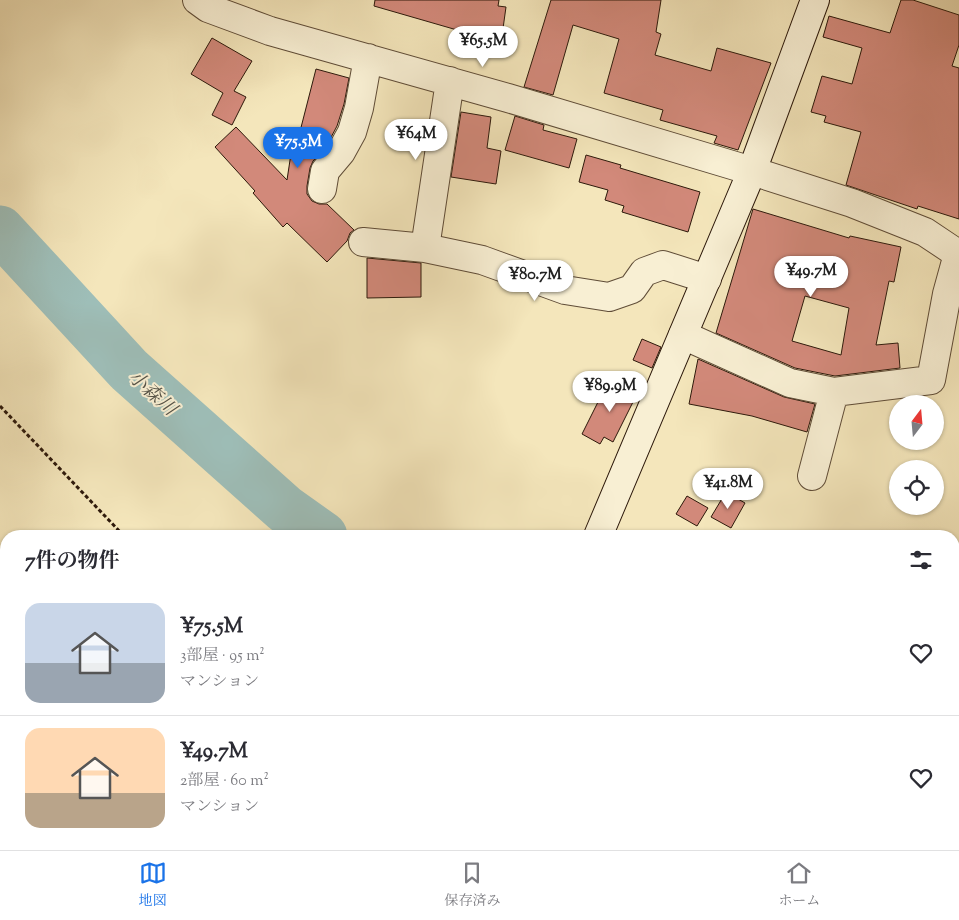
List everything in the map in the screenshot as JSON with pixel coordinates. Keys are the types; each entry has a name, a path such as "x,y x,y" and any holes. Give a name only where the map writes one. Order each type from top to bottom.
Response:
{"street":[{"path":"197,0 208,8 270,30 450,81 752,171 852,204 925,232 959,254 947,294 948,349 931,380 914,384 834,392 790,383 683,335"},
{"path":"601,530 752,171 815,0"},
{"path":"322,189 326,171 341,152 352,132 359,108 368,58"},
{"path":"425,248 450,81"},
{"path":"363,242 425,248 482,260 565,290 609,297 632,289 644,272 663,265 706,279"},
{"path":"812,476 834,392"}],"path":[{"path":"0,406 118,530"}],"building":[{"path":"375,0 499,0 498,6 506,7 500,50 463,45 464,32 374,6"},
{"path":"551,0 661,0 656,32 661,34 655,55 711,71 717,48 771,63 738,150 714,143 717,136 660,120 663,110 604,93 619,39 573,25 553,95 524,87"},
{"path":"901,0 913,0 959,15 959,45 952,66 959,68 959,219 918,206 917,209 846,185 861,132 824,122 826,116 811,112 822,76 852,84 862,48 823,37 829,16 890,33"},
{"path":"212,38 252,61 234,91 246,97 232,125 212,115 223,93 191,74"},
{"path":"316,69 349,78 337,126 328,143 324,142 323,150 313,161 307,186 307,194 312,201 319,204 327,204 354,230 350,233 347,241 327,262 287,223 283,227 253,193 255,191 215,147 236,127 287,180 292,147 296,147"},
{"path":"461,112 491,117 487,148 501,151 496,184 451,177"},
{"path":"515,116 544,125 543,130 577,139 569,168 505,150"},
{"path":"586,155 621,165 620,168 700,192 688,232 622,212 624,206 605,200 608,190 579,182"},
{"path":"753,209 849,238 850,236 901,247 894,282 889,281 876,345 898,343 900,368 835,376 795,368 716,333","holes":["805,296 849,308 841,355 792,341"]},
{"path":"367,258 421,263 421,297 367,298"},
{"path":"642,339 661,347 652,368 633,360"},
{"path":"698,359 784,397 815,404 807,432 752,416 689,404"},
{"path":"609,380 637,394 613,442 604,437 600,444 582,434"},
{"path":"726,492 745,503 731,528 711,517"},
{"path":"687,496 708,508 697,526 676,514"}],"waterway":[{"name":"小森川","path":"0,230 129,370 285,509 315,530"}]}
